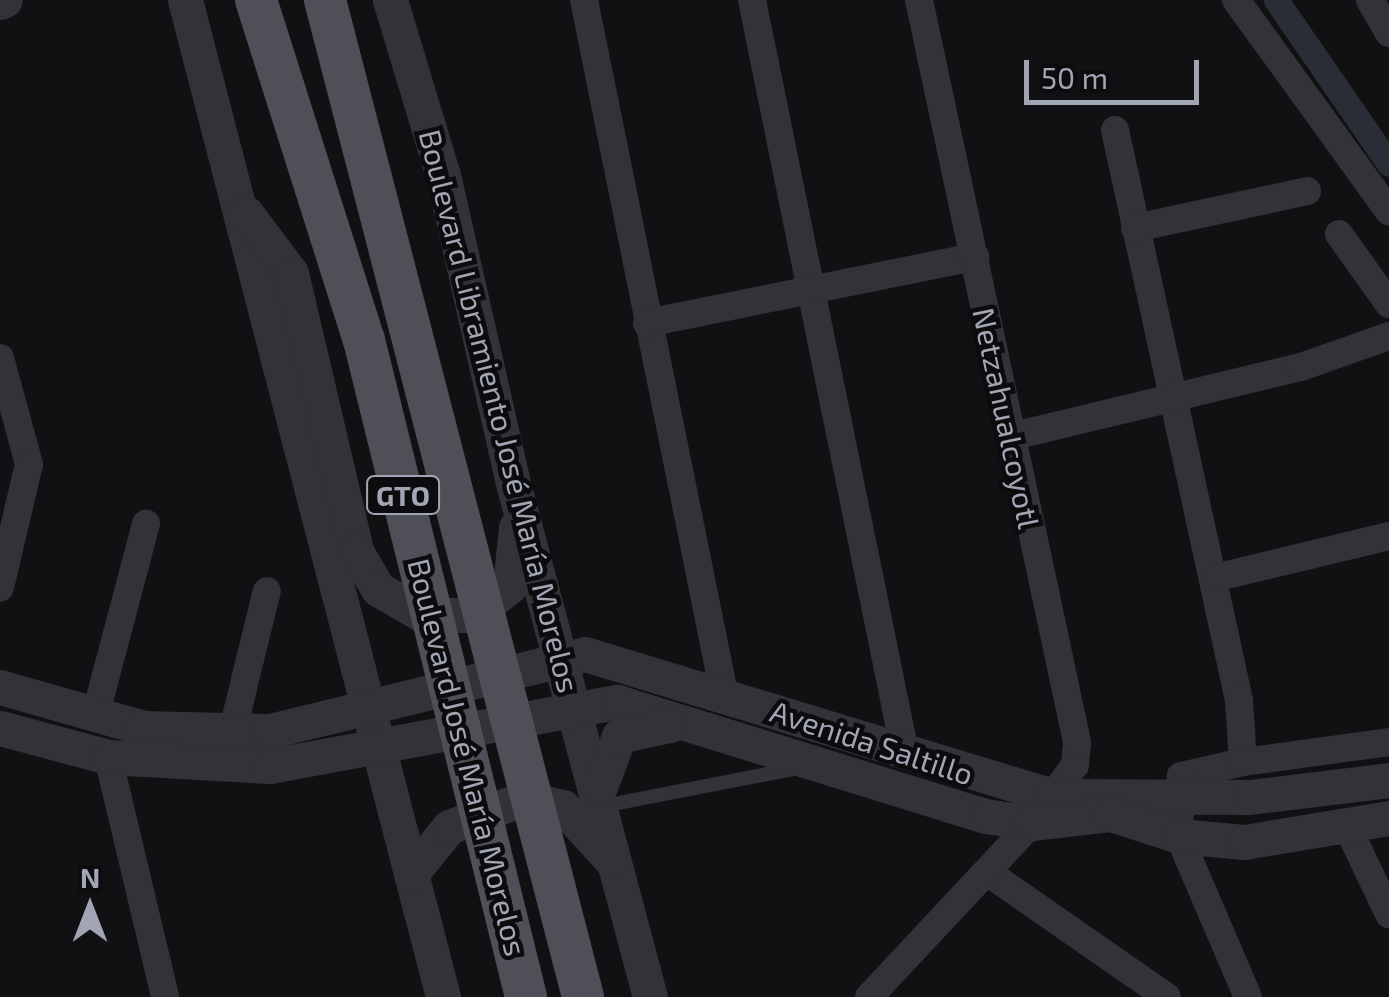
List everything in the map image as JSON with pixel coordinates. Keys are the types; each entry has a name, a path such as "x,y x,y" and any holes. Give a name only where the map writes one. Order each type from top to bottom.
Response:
{"main road":[{"name":"Boulevard José María Morelos","path":"256,0 364,340 526,997"},
{"name":"Boulevard José María Morelos","path":"325,0 584,997"}],"street":[{"path":"184,0 245,212 376,750 443,997"},
{"name":"Boulevard Libramiento José María Morelos","path":"390,0 443,175 514,487 601,796 650,997"},
{"path":"584,0 724,693"},
{"path":"752,0 905,754"},
{"name":"Netzahualcoyotl","path":"872,996 987,872 1076,765 1077,742 919,0"},
{"path":"1236,0 1389,212"},
{"path":"1370,0 1389,33"},
{"path":"1114,130 1214,578 1243,762"},
{"path":"1135,228 1307,191"},
{"path":"245,212 278,246 296,287 351,532 378,589 398,606 447,618 494,604 514,573 514,487"},
{"path":"1339,234 1389,304"},
{"path":"648,323 975,257"},
{"path":"1010,438 1172,398 1389,336"},
{"path":"0,358 29,464 0,588"},
{"path":"96,713 146,524"},
{"path":"1214,578 1389,536"},
{"path":"232,732 267,591"},
{"name":"Avenida Saltillo","path":"0,686 144,728 232,732 367,712 563,659 611,656 905,754 1042,809 1389,780"},
{"name":"Avenida Saltillo","path":"0,728 108,757 240,767 376,750 575,706 617,702 810,766 1042,809 1110,814 1180,836 1244,842 1389,818"},
{"path":"601,796 611,748 631,728 702,729"},
{"path":"1248,997 1180,836 1181,776 1243,762 1389,742"},
{"path":"108,757 165,997"},
{"path":"412,874 449,827 524,798 581,820 620,873"},
{"path":"1346,824 1389,914"},
{"path":"987,872 1167,997"}],"lane":[{"path":"601,796 810,766"}],"waterway":[{"path":"1276,0 1389,164"}]}
